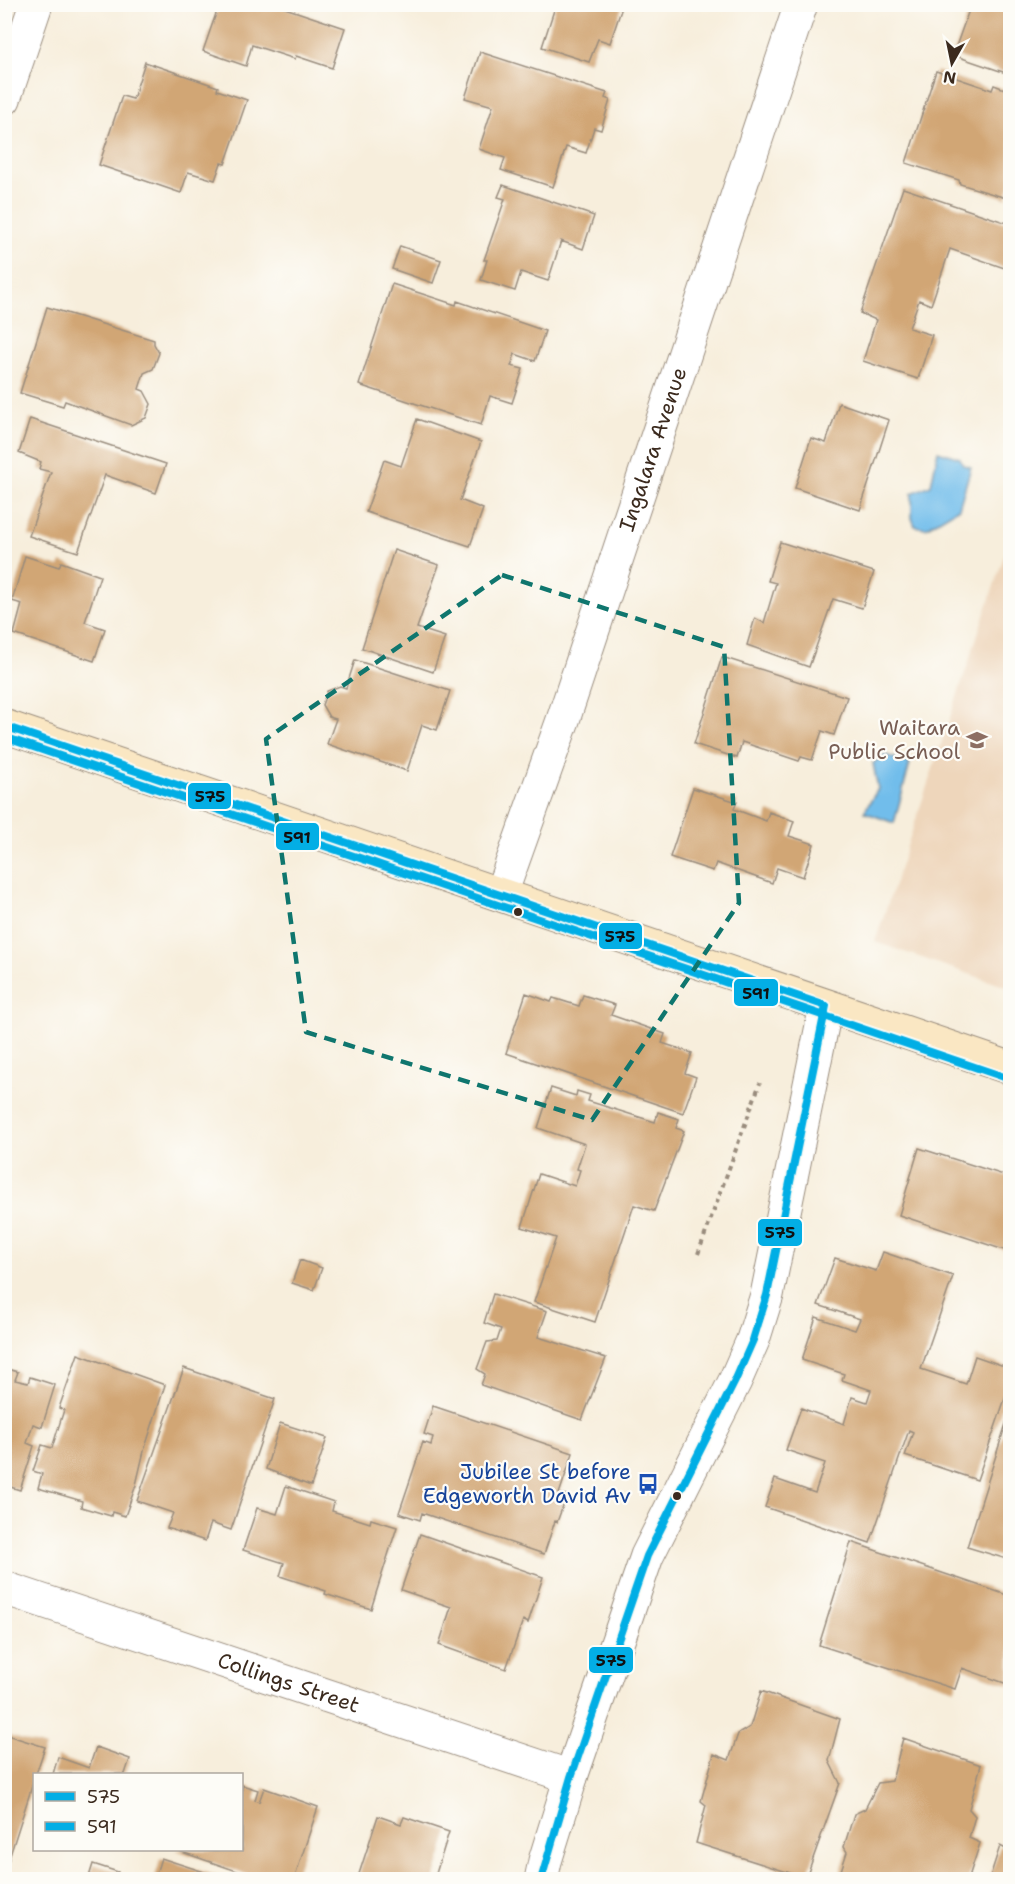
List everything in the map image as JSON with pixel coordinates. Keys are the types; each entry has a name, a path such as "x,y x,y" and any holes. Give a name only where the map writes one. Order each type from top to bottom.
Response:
{"main road":[{"path":"4,726 1011,1068"}],"street":[{"path":"4,99 36,4"},
{"name":"Ingalara Avenue","path":"501,894 563,720 801,4"},
{"path":"541,1880 571,1777 647,1556 735,1381 753,1340 767,1295 826,1006"},
{"name":"Collings Street","path":"4,1588 571,1777"}],"path":[{"path":"698,1254 760,1083"}],"highlighted area":[{"path":"502,575 724,647 739,903 592,1120 306,1032 266,739"}],"shaded area":[{"name":"Waitara Public School","path":"1010,538 1010,988 875,942"}],"water":[{"path":"938,451 960,458 963,465 971,467 959,508 926,528 915,526 912,518 912,493 931,485"},
{"path":"885,755 910,763 894,823 864,812 878,789 873,763"}],"building":[{"path":"207,4 273,4 345,28 332,68 252,45 246,66 203,51 218,8"},
{"path":"556,4 623,4 610,43 598,39 589,62 542,47"},
{"path":"953,4 1010,4 1010,58 1006,73 953,55 969,10"},
{"path":"480,52 607,93 605,98 610,100 601,130 594,128 586,153 566,147 553,187 501,170 505,158 479,149 493,106 465,98"},
{"path":"145,62 218,87 217,90 247,100 225,164 221,163 215,180 188,172 181,193 99,165 122,96 133,99"},
{"path":"936,71 992,90 994,85 1010,91 1010,184 1006,198 960,184 959,180 906,163"},
{"path":"503,185 594,216 583,249 561,241 548,281 521,272 515,291 481,280 487,260 484,260 505,199 498,197"},
{"path":"903,188 1010,224 1010,270 950,249 931,305 919,300 909,328 932,335 918,379 863,361 876,320 860,313"},
{"path":"400,246 441,260 433,283 392,269"},
{"path":"392,284 456,305 457,301 545,331 535,361 515,354 511,366 523,369 512,403 490,396 481,425 359,385"},
{"path":"47,307 154,340 159,353 153,369 144,373 139,389 144,391 151,404 146,418 131,425 65,401 63,406 20,393"},
{"path":"839,403 889,420 860,510 795,488 811,438 826,443"},
{"path":"30,419 166,464 156,493 105,475 78,552 29,536 51,472 39,469 41,462 19,453"},
{"path":"417,419 481,442 460,500 483,509 470,546 366,512 384,460 401,466"},
{"path":"780,542 874,572 862,608 833,599 809,667 747,645 755,618 764,623 776,583 768,581"},
{"path":"394,550 439,565 417,628 445,637 433,672 362,648"},
{"path":"25,556 59,567 61,562 100,576 85,622 105,629 94,661 14,634 22,604 12,601"},
{"path":"722,657 847,697 834,735 822,731 812,760 801,757 799,761 742,742 737,758 694,744"},
{"path":"355,660 450,691 437,730 422,725 407,771 327,744 336,719 329,717 322,705 327,691 340,686 346,688"},
{"path":"693,788 737,802 734,809 766,821 769,812 794,821 789,836 814,844 803,877 777,868 772,883 716,863 713,871 670,857"},
{"path":"526,993 551,1002 553,998 579,1006 583,995 615,1005 611,1015 665,1034 662,1043 692,1053 685,1073 696,1077 683,1113 506,1053"},
{"path":"551,1088 576,1096 577,1091 590,1095 588,1101 655,1122 658,1112 679,1119 676,1128 684,1131 654,1211 634,1205 595,1322 534,1302 556,1238 522,1227 539,1174 575,1186 580,1170 577,1169 585,1144 538,1128"},
{"path":"919,1148 1010,1177 1010,1252 899,1215"},
{"path":"883,1252 953,1276 921,1369 966,1384 975,1356 1010,1368 1010,1384 977,1480 905,1456 913,1432 909,1430 870,1543 765,1507 775,1479 815,1493 825,1463 786,1450 801,1408 844,1424 852,1397 867,1402 871,1390 842,1380 844,1374 802,1360 816,1317 855,1330 860,1319 818,1305 835,1258 876,1271"},
{"path":"300,1260 322,1268 314,1290 292,1283"},
{"path":"493,1294 547,1311 538,1337 606,1358 582,1420 481,1385 485,1374 477,1369 487,1342 497,1341 501,1329 484,1323"},
{"path":"78,1354 165,1385 125,1516 112,1512 111,1516 81,1507 82,1501 38,1488 42,1474 33,1471 42,1445 52,1448 64,1410 59,1408"},
{"path":"4,1368 18,1372 15,1380 28,1383 30,1377 55,1385 42,1427 33,1424 27,1443 34,1446 20,1490 4,1485"},
{"path":"184,1368 275,1399 231,1530 211,1523 205,1541 167,1528 173,1513 137,1501"},
{"path":"433,1406 573,1453 559,1494 567,1495 544,1554 422,1513 420,1520 399,1513 423,1442 431,1445 433,1437 424,1434"},
{"path":"1010,1411 1010,1560 967,1547"},
{"path":"280,1423 327,1438 311,1486 266,1469"},
{"path":"286,1486 334,1502 332,1511 370,1523 371,1519 397,1527 371,1609 280,1576 284,1563 243,1550 257,1508 277,1514"},
{"path":"420,1534 543,1577 528,1623 523,1620 506,1669 439,1645 451,1607 401,1590"},
{"path":"851,1542 1010,1596 1010,1685 962,1668 955,1689 819,1645"},
{"path":"761,1691 840,1719 829,1761 840,1783 806,1878 696,1843 706,1805 701,1801 714,1754 729,1760 738,1734 750,1727"},
{"path":"7,1735 45,1747 36,1773 33,1773 33,1783 5,1871 4,1742"},
{"path":"903,1738 981,1765 969,1809 975,1816 969,1838 980,1843 968,1880 838,1880 847,1852 844,1847 854,1814 865,1809 878,1783 892,1781"},
{"path":"96,1747 130,1759 125,1773 53,1773 58,1757 89,1768"},
{"path":"243,1785 258,1790 255,1800 259,1802 264,1788 318,1807 294,1880 263,1880 179,1851 243,1851"},
{"path":"378,1816 401,1824 404,1817 449,1832 434,1880 357,1880"},
{"path":"1000,1846 1010,1851 1010,1880 989,1880"},
{"path":"161,1858 226,1879 226,1880 154,1880"},
{"path":"93,1864 118,1872 115,1880 88,1880"}],"transit line":[{"name":"575","path":"4,726 826,1006"},
{"name":"591","path":"4,737 1007,1078"},
{"name":"575","path":"541,1880 571,1777 647,1556 735,1381 753,1340 767,1295 826,1006"}],"place":[{"name":"Waitara Public School","path":"977,740"},
{"name":"Jubilee St before Edgeworth David Av","path":"648,1484"}]}
